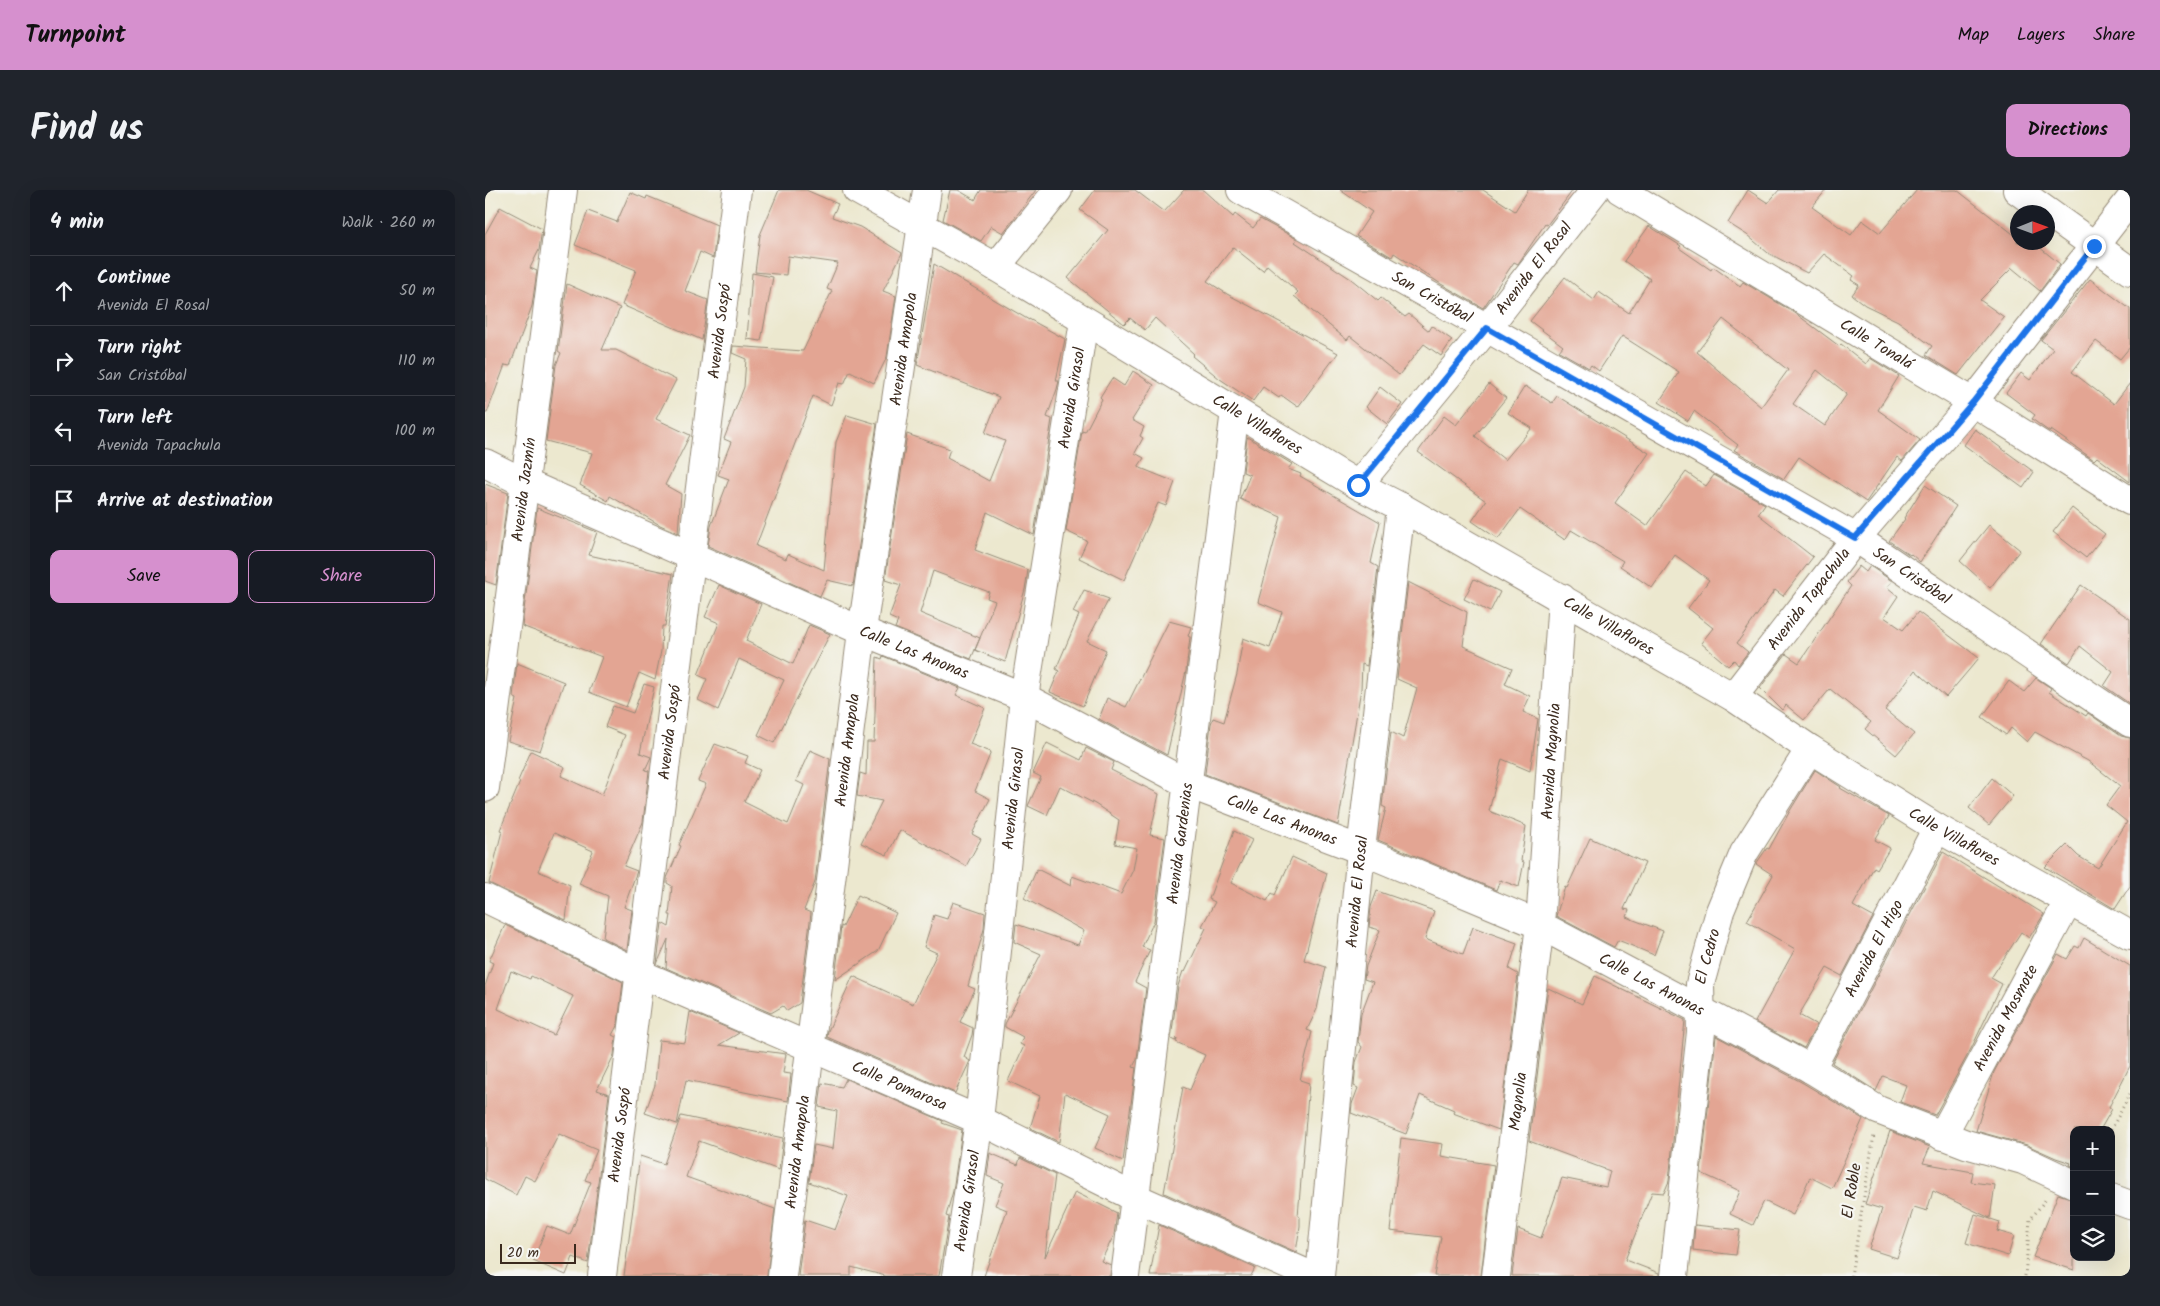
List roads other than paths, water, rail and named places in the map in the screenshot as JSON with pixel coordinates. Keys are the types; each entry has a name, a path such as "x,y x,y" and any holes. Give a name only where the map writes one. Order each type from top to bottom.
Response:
{"street":[{"name":"Avenida Jazmín","path":"485,788 563,190"},
{"name":"Avenida Sospó","path":"602,1276 737,190"},
{"name":"Calle Villaflores","path":"857,190 996,267 1358,485 1562,598 1733,697 1810,749 1937,828 2130,935"},
{"name":"Avenida Amapola","path":"781,1276 862,631 927,190"},
{"path":"996,267 1058,190"},
{"name":"San Cristóbal","path":"1241,190 1855,538 2130,723"},
{"name":"Avenida El Rosal","path":"1358,485 1487,328 1595,190"},
{"name":"Calle Tonalá","path":"1620,190 1973,402 2130,501"},
{"path":"2017,190 2130,271"},
{"name":"Avenida Tapachula","path":"1733,697 1855,538 1973,402 2130,200"},
{"name":"Avenida Girasol","path":"956,1276 979,1120 1024,697 1084,321"},
{"name":"Avenida Gardenias","path":"1125,1276 1235,411"},
{"name":"Calle Las Anonas","path":"485,463 525,483 691,554 862,631 1024,697 1188,784 1361,850 1540,925 1811,1069 1878,1110 1942,1136 2023,1160 2070,1182"},
{"name":"Avenida El Rosal","path":"1320,1276 1361,850 1401,508"},
{"name":"Avenida Magnolia","path":"1540,925 1562,598"},
{"name":"El Cedro","path":"1674,1276 1701,1032 1700,984 1720,910 1744,854 1810,749"},
{"name":"Avenida El Higo","path":"1811,1069 1937,828"},
{"name":"Calle Pomarosa","path":"485,898 641,974 979,1120 1134,1197 1312,1276"},
{"name":"Avenida Mosmote","path":"1942,1136 2068,902"},
{"name":"Magnolia","path":"1496,1276 1540,925"},
{"path":"2115,1199 2130,1205"}]}
